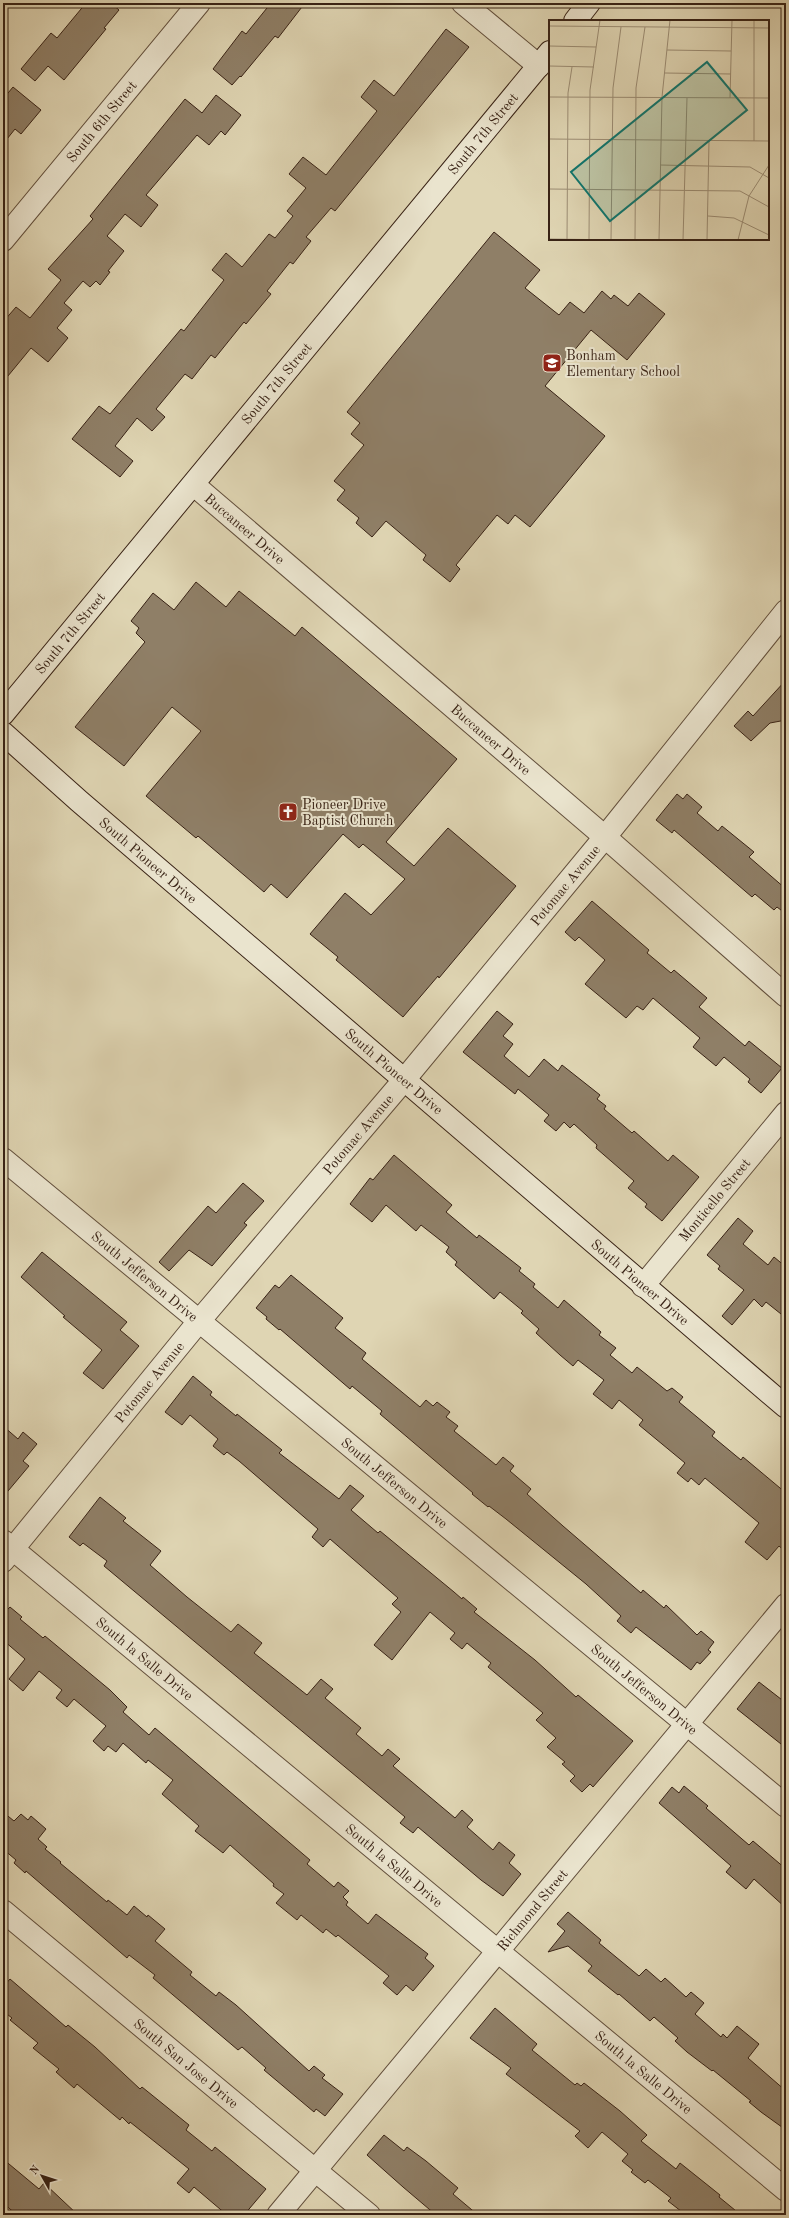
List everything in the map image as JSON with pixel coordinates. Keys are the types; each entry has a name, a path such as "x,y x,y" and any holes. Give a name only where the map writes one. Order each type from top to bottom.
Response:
{"street":[{"name":"South 6th Street","path":"3,240 198,3"},
{"path":"463,3 544,59"},
{"path":"576,20 589,3"},
{"name":"South 7th Street","path":"3,714 194,485 544,59"},
{"name":"Buccaneer Drive","path":"194,485 605,837 786,996"},
{"name":"Potomac Avenue","path":"6,1550 404,1080 605,837 786,611"},
{"name":"South Pioneer Drive","path":"3,733 643,1286 786,1407"},
{"name":"Monticello Street","path":"643,1286 786,1113"},
{"name":"South Jefferson Drive","path":"3,1159 200,1320 786,1806"},
{"name":"South la Salle Drive","path":"6,1550 497,1950 786,2190"},
{"name":"Richmond Street","path":"278,2215 686,1722 786,1605"},
{"name":"South San Jose Drive","path":"3,1911 369,2215"}],"building":[{"path":"86,3 111,3 119,10 104,28 106,29 64,80 48,66 35,81 21,69 51,33 57,38"},
{"path":"271,3 305,3 278,38 275,36 241,77 240,76 232,85 213,69 242,31 246,34"},
{"path":"446,29 469,47 335,211 331,208 306,237 311,241 293,264 290,262 267,291 271,294 246,324 244,322 215,358 211,355 192,379 185,374 156,409 165,417 152,431 137,418 115,446 133,461 120,477 72,439 99,406 110,414 181,329 184,331 224,280 212,270 226,253 242,267 269,234 275,238 293,216 287,211 306,188 289,174 303,157 326,175 377,111 361,97 374,80 394,96"},
{"path":"13,87 41,110 21,134 15,129 3,144 3,99"},
{"path":"216,95 241,115 225,135 221,131 209,145 197,135 146,195 158,205 141,227 125,214 107,236 124,251 108,271 110,272 100,285 96,281 90,287 83,281 64,303 72,310 57,328 68,338 48,362 31,348 3,382 3,322 16,307 30,318 61,280 48,269 93,219 90,216 185,99 202,113"},
{"path":"494,232 540,270 525,288 559,315 570,302 584,313 602,291 611,299 614,295 628,306 639,293 665,314 627,360 591,330 545,386 605,436 530,527 515,515 508,524 497,515 456,565 460,569 450,582 423,560 426,555 386,521 372,537 356,523 359,518 337,500 345,490 334,481 364,445 351,434 360,423 347,412"},
{"name":"Pioneer Drive Baptist Church","path":"196,582 226,607 239,591 295,636 302,627 457,759 386,842 414,866 448,828 516,886 439,978 438,976 403,1017 336,960 338,957 310,934 345,893 371,915 405,879 363,844 359,848 343,834 287,898 271,884 264,892 198,836 196,838 146,796 201,731 172,707 124,766 75,727 145,642 136,633 139,628 131,621 153,593 174,610"},
{"path":"786,680 786,720 770,723 751,741 734,726 748,711 753,716"},
{"path":"677,794 683,799 687,794 702,807 697,813 718,831 722,826 754,852 749,857 786,889 786,914 777,907 774,910 755,894 752,897 674,830 672,833 656,820"},
{"path":"592,901 649,950 647,953 671,973 674,970 707,998 699,1007 745,1046 749,1041 782,1068 761,1093 748,1082 750,1079 724,1057 716,1066 693,1047 700,1038 653,998 643,1010 637,1006 626,1018 585,984 605,960 579,937 575,941 565,932"},
{"path":"497,1011 513,1024 503,1036 513,1044 504,1056 529,1077 544,1059 558,1071 562,1065 600,1095 597,1099 606,1106 604,1109 632,1133 634,1131 668,1161 673,1155 699,1177 662,1221 645,1207 647,1204 628,1188 634,1181 596,1148 597,1145 574,1124 570,1128 564,1122 556,1131 544,1121 549,1115 518,1089 515,1094 463,1052"},
{"path":"394,1155 452,1205 446,1212 477,1238 479,1235 521,1268 519,1271 535,1284 533,1287 558,1308 564,1300 601,1332 599,1335 616,1348 610,1355 632,1373 637,1367 667,1391 672,1388 683,1397 679,1402 715,1432 712,1436 741,1460 743,1457 786,1493 786,1552 779,1546 767,1560 745,1542 759,1523 705,1478 699,1485 691,1478 688,1482 677,1473 685,1463 639,1425 643,1420 619,1400 612,1409 593,1394 604,1380 578,1360 573,1366 560,1355 536,1333 539,1329 521,1313 523,1311 500,1292 494,1299 455,1265 457,1262 446,1252 449,1247 421,1225 416,1231 386,1205 372,1222 350,1204 370,1178 373,1180"},
{"path":"243,1183 264,1201 244,1223 247,1225 212,1266 189,1250 169,1271 159,1262 208,1206 216,1213"},
{"path":"738,1218 753,1231 743,1244 768,1265 774,1257 786,1267 786,1318 766,1302 762,1307 754,1299 732,1325 722,1316 744,1290 718,1269 720,1266 707,1255"},
{"path":"42,1252 127,1322 120,1330 139,1346 103,1389 83,1373 102,1350 63,1317 65,1316 21,1277"},
{"path":"291,1275 343,1318 335,1328 366,1353 362,1359 420,1407 426,1400 433,1406 437,1402 450,1412 446,1417 458,1426 454,1431 496,1465 503,1457 514,1466 510,1471 531,1489 527,1494 563,1526 641,1593 643,1590 664,1608 666,1605 697,1635 701,1631 714,1642 708,1650 711,1652 700,1664 697,1662 691,1670 636,1627 631,1633 617,1621 621,1616 586,1584 506,1519 472,1494 473,1493 380,1414 382,1411 352,1386 350,1389 280,1329 279,1330 266,1319 267,1317 256,1308 275,1285 279,1288"},
{"path":"193,1376 212,1392 210,1395 236,1416 237,1414 282,1450 279,1453 339,1499 350,1485 364,1496 351,1510 378,1533 380,1531 462,1599 463,1597 477,1609 474,1612 535,1660 576,1697 578,1695 633,1741 593,1787 590,1784 582,1792 570,1781 575,1776 562,1764 565,1762 547,1747 556,1738 536,1720 543,1713 488,1667 491,1663 467,1643 462,1649 450,1639 455,1633 430,1612 392,1660 374,1645 401,1612 392,1604 398,1598 330,1539 323,1547 312,1537 318,1529 239,1461 227,1452 224,1455 213,1446 218,1439 190,1415 182,1425 165,1412"},
{"path":"3,1426 18,1439 23,1432 37,1444 23,1461 29,1466 3,1497"},
{"path":"100,1497 126,1518 123,1521 161,1551 150,1565 187,1597 231,1632 238,1624 262,1643 254,1653 307,1695 321,1679 333,1689 325,1698 361,1728 356,1734 382,1756 388,1749 400,1759 393,1766 455,1818 462,1810 473,1820 467,1827 493,1850 499,1842 515,1855 509,1863 521,1874 503,1896 481,1880 418,1827 413,1833 400,1823 405,1817 104,1566 107,1561 83,1543 80,1546 69,1537"},
{"path":"3,1605 8,1609 10,1607 22,1617 20,1619 43,1638 45,1636 110,1690 127,1707 123,1712 149,1735 155,1728 310,1860 307,1864 334,1887 338,1882 349,1891 343,1897 348,1902 346,1905 368,1924 376,1914 428,1954 425,1958 434,1966 413,1991 406,1985 397,1995 383,1983 389,1976 338,1935 336,1937 326,1929 323,1933 301,1915 297,1920 276,1903 284,1894 273,1886 274,1884 230,1845 223,1853 195,1831 199,1826 162,1794 173,1780 148,1760 146,1763 123,1743 116,1752 108,1746 104,1751 93,1741 106,1726 74,1699 67,1707 56,1698 62,1690 39,1671 23,1691 9,1679 25,1659 3,1640"},
{"path":"759,1682 786,1703 786,1748 737,1709"},
{"path":"684,1786 708,1806 706,1808 749,1845 753,1841 786,1869 786,1908 754,1879 746,1889 726,1872 731,1866 659,1803 672,1787 679,1793"},
{"path":"3,1812 14,1821 21,1814 28,1820 31,1816 46,1829 38,1839 47,1847 45,1849 61,1862 60,1863 107,1902 108,1900 127,1915 134,1906 147,1917 148,1915 165,1929 155,1941 192,1972 190,1975 216,1996 219,1992 236,2005 309,2071 314,2066 325,2075 322,2078 343,2094 325,2116 316,2109 314,2112 264,2070 266,2068 242,2047 238,2050 153,1978 155,1975 129,1955 127,1958 26,1871 25,1873 14,1863 16,1860 3,1849"},
{"path":"568,1912 601,1940 599,1943 639,1976 646,1969 661,1982 665,1978 686,1997 691,1992 704,2003 695,2014 721,2037 723,2034 727,2038 737,2026 759,2044 748,2058 786,2091 786,2130 761,2112 749,2102 751,2101 713,2070 712,2071 687,2052 675,2041 678,2038 654,2017 650,2021 619,1994 618,1995 588,1971 592,1966 568,1946 548,1952 565,1931 557,1924"},
{"path":"10,1979 66,2027 68,2025 95,2047 140,2089 142,2087 189,2125 186,2130 212,2151 215,2147 266,2189 244,2215 227,2215 194,2187 189,2193 177,2183 189,2169 130,2122 129,2124 122,2117 120,2120 77,2084 74,2088 56,2072 59,2069 33,2048 38,2043 10,2020 12,2018 3,2011 3,1987"},
{"path":"495,2008 537,2044 532,2050 575,2085 577,2083 581,2086 584,2083 620,2111 647,2135 641,2141 676,2169 680,2163 720,2195 719,2197 741,2215 686,2215 668,2201 671,2198 648,2180 645,2183 631,2172 633,2170 622,2161 628,2154 602,2132 588,2148 575,2136 580,2131 506,2074 511,2068 470,2038"},
{"path":"384,2135 404,2151 407,2147 458,2188 453,2194 478,2215 436,2215 403,2187 367,2155"},
{"path":"3,2159 39,2189 44,2183 78,2215 17,2215 3,2203"}],"place":[{"name":"Bonham Elementary School","path":"552,363"},
{"name":"Pioneer Drive Baptist Church","path":"288,812"}]}
